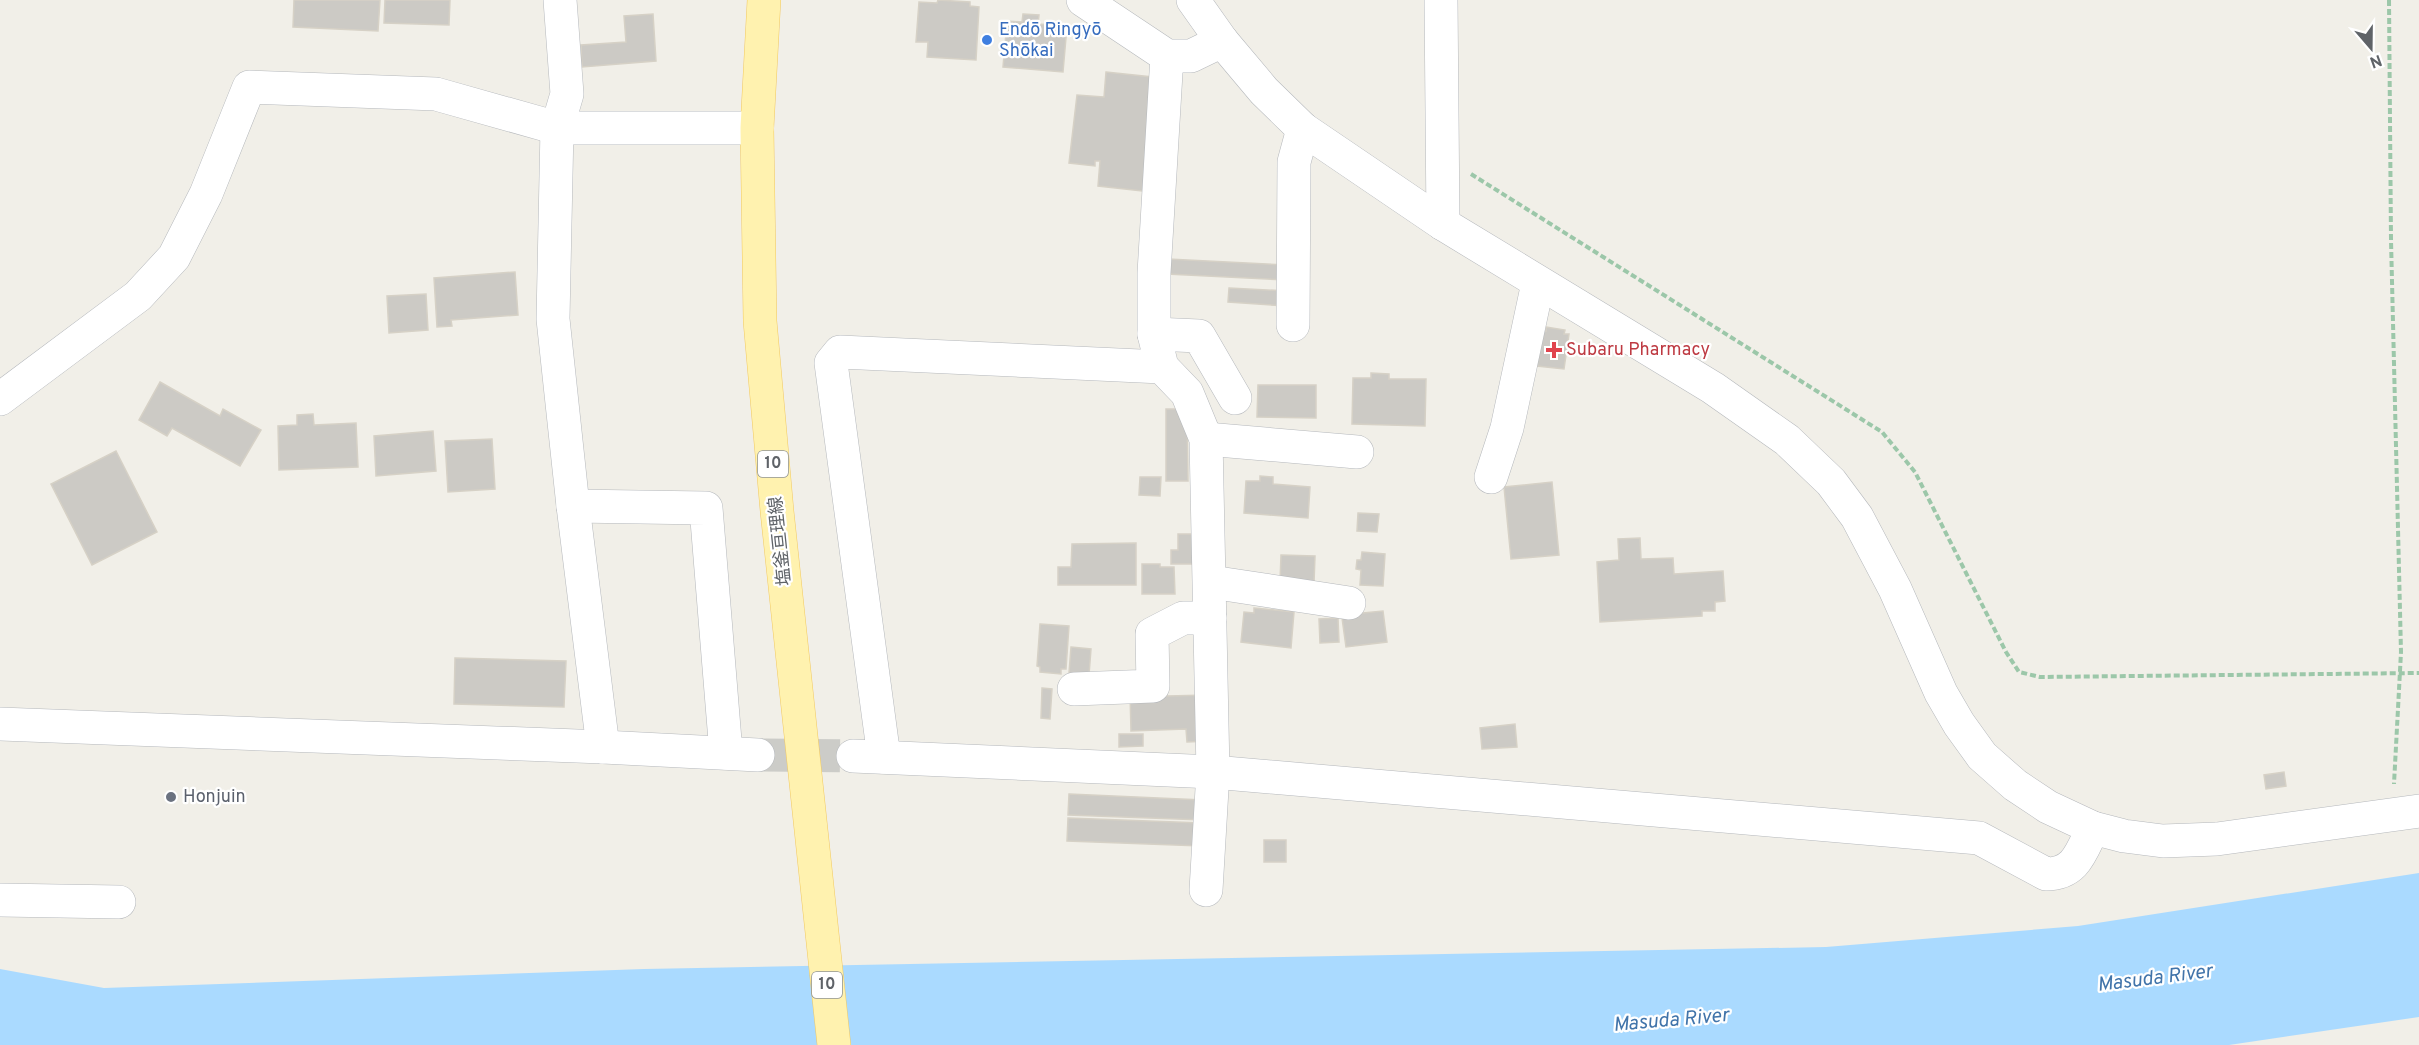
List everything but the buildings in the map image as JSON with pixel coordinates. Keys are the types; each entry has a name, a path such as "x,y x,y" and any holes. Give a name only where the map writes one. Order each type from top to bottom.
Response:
{"main road":[{"name":"塩釜亘理線","path":"764,0 757,128 760,321 777,511 834,1045"}],"street":[{"path":"560,0 567,94 557,128 554,319 573,506 603,747"},
{"path":"1083,0 1167,56 1191,56 1222,41"},
{"path":"1193,0 1222,41 1264,91 1304,129 1443,224 1713,388 1787,440 1831,482 1857,517 1895,590 1941,693 1982,756 2015,785 2040,802 2093,828 2124,836 2163,841 2217,839 2406,813"},
{"path":"1440,0 1443,224"},
{"path":"1167,56 1154,273 1154,334 1162,367 1187,393 1206,439 1211,582 1213,772 1206,890"},
{"path":"1,402 138,296 174,257 206,194 249,87 436,94 557,128 757,128"},
{"path":"1293,325 1294,162 1304,129"},
{"path":"1491,477 1507,428 1538,283"},
{"path":"1154,334 1199,336 1235,398"},
{"path":"1162,367 840,352 831,363 868,757 1213,772 1979,838 2046,874 2058,874 2071,868 2093,828"},
{"path":"1206,439 1357,452"},
{"path":"0,724 742,754 706,508 573,506"},
{"path":"1211,582 1349,603"},
{"path":"1074,689 1153,686 1152,634 1183,618 1210,618"},
{"path":"0,900 119,902"}],"path":[{"path":"2389,0 2400,673 2406,813"},
{"path":"1442,156 1882,432 1915,472 2006,652 2019,672 2040,677 2419,673"}],"water":[{"name":"Masuda River","path":"2419,873 2419,1017 2229,1045 0,1045 0,969 104,988 644,969 1826,947 2078,926"}],"tunnel":[{"path":"758,755 853,756"}],"place":[{"name":"Endō Ringyō Shōkai","path":"987,40"},
{"name":"Subaru Pharmacy","path":"1554,350"},
{"name":"Honjuin","path":"171,797"}]}
